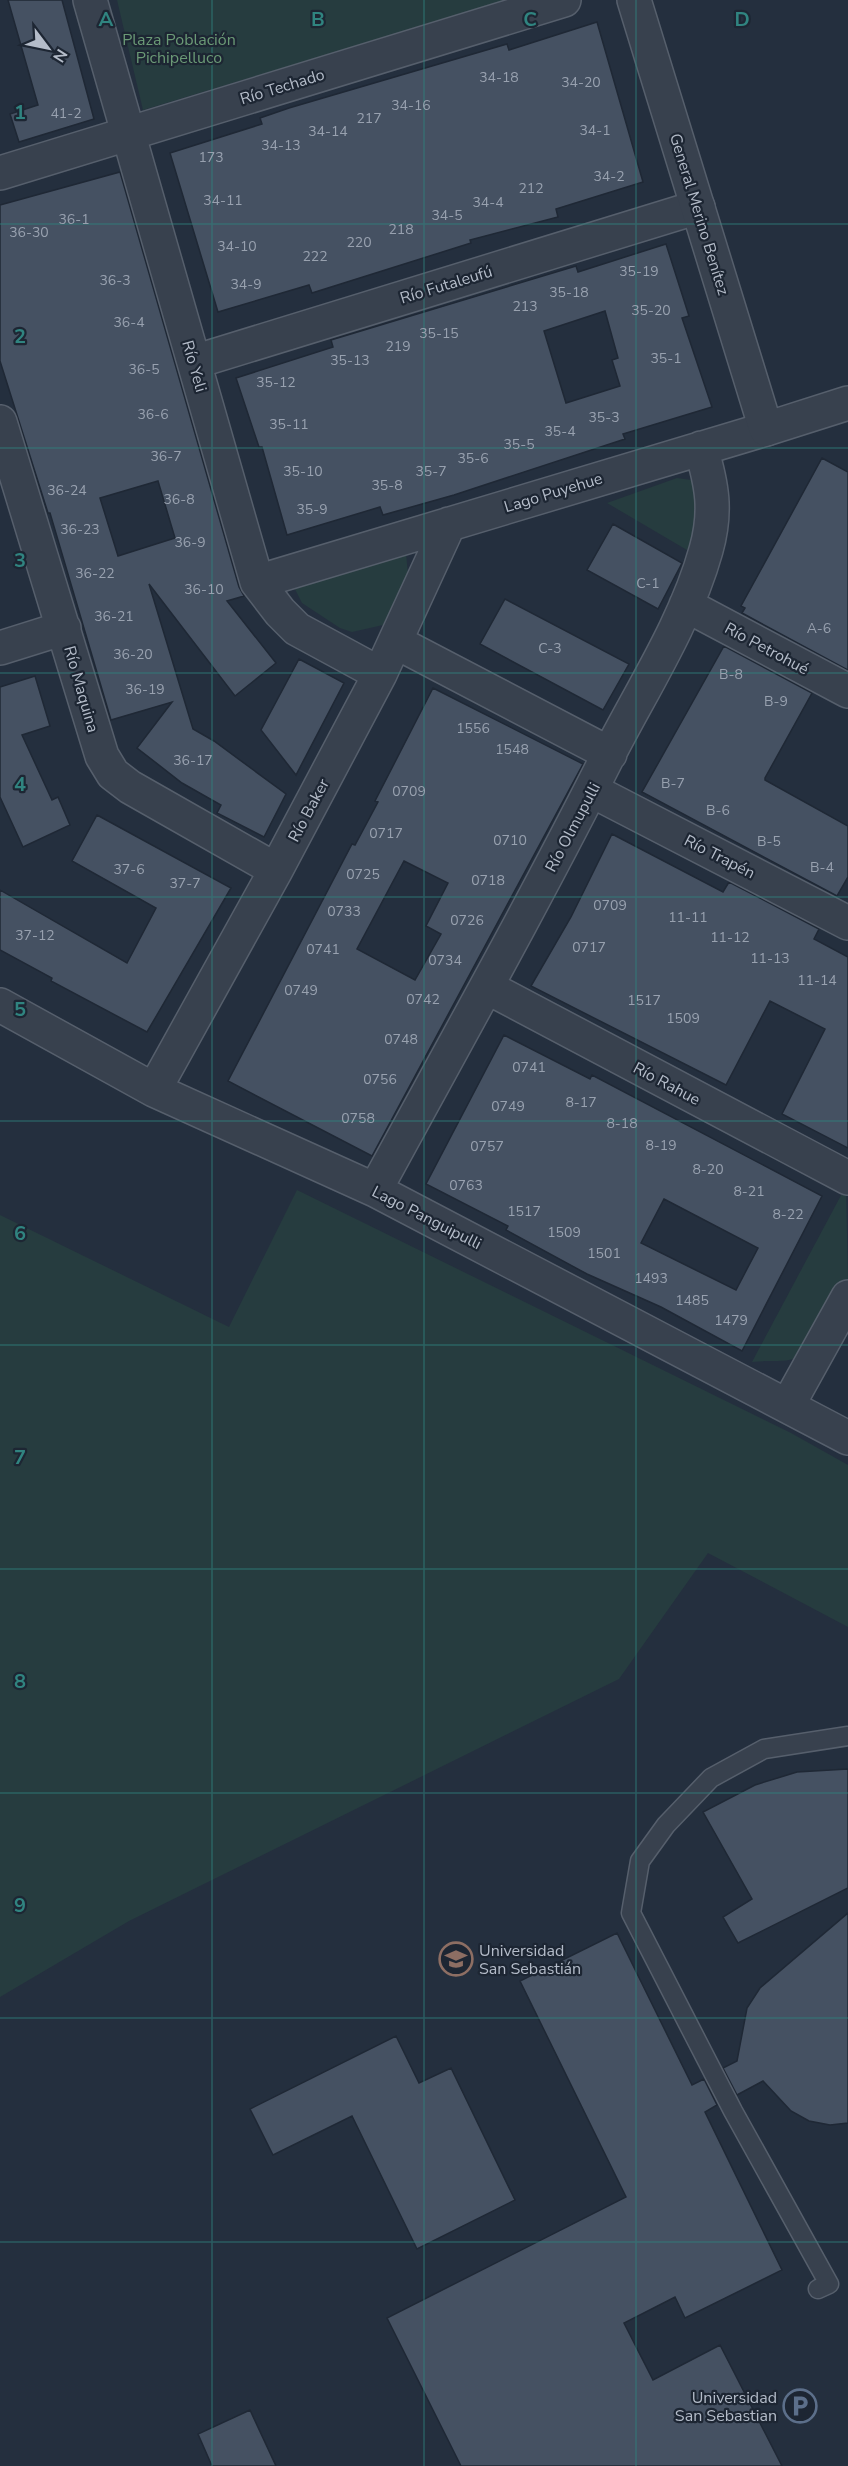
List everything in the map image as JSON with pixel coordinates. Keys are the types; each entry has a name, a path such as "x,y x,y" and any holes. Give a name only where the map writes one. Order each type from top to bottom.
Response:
{"street":[{"name":"Río Yeli","path":"90,0 257,582 279,612 297,629 381,674"},
{"name":"Río Techado","path":"0,173 564,0"},
{"name":"General Merino Benítez","path":"634,0 766,429"},
{"name":"Río Futaleufú","path":"194,362 698,207"},
{"name":"Lago Puyehue","path":"257,582 848,403"},
{"name":"Río Maquina","path":"0,422 64,628 87,713 102,756 113,774 130,787 276,870"},
{"name":"Río Olmupulli","path":"375,1190 487,987 686,605 706,549 712,518 712,488 701,448"},
{"name":"Río Baker","path":"154,1090 381,674 448,524"},
{"name":"Río Petrohué","path":"686,605 848,691"},
{"path":"0,648 64,628"},
{"path":"396,642 610,753"},
{"name":"Río Trapén","path":"591,790 848,922"},
{"name":"Río Rahue","path":"487,987 848,1178"},
{"name":"Lago Panguipulli","path":"0,1005 154,1090 375,1190 848,1438"},
{"path":"788,1405 848,1297"}],"lane":[{"path":"818,2289 829,2284 733,2110 631,1913 640,1861 666,1825 711,1778 764,1749 848,1736"}],"green space":[{"name":"Plaza Población Pichipelluco","path":"117,0 509,0 143,110"},
{"path":"677,478 691,480 699,489 698,527 687,550 607,503"},
{"path":"406,553 408,575 383,625 352,632 340,628 302,603 295,589"},
{"path":"846,1186 848,1280 808,1350 789,1360 752,1362"},
{"path":"297,1190 791,1433 848,1465 848,1627 708,1553 619,1679 129,1921 0,1997 0,1215 229,1327"}],"building":[{"path":"8,0 62,0 94,119 19,142 10,114 38,105"},
{"path":"597,22 643,182 556,209 558,217 470,240 471,243 312,293 309,285 218,312 170,153 262,124 260,118 289,108 507,44 509,50"},
{"path":"120,172 239,587 244,596 227,601 276,663 235,696 149,584 193,729 214,741 286,794 264,837 217,813 221,805 182,783 137,748 172,702 111,720 50,513 48,513 0,361 0,205","holes":["158,481 175,538 118,556 100,498"]},
{"path":"666,244 689,316 682,318 712,407 623,434 625,439 454,495 383,515 380,507 287,535 262,447 259,447 236,378 333,347 331,340 576,266 578,272","holes":["605,311 618,358 612,360 620,386 566,403 544,331"]},
{"path":"822,458 848,472 848,670 742,613 745,608 741,606"},
{"path":"613,524 682,563 658,609 587,570"},
{"path":"505,599 629,664 603,710 480,644"},
{"path":"724,646 812,693 765,780 848,826 848,877 837,896 642,792"},
{"path":"299,659 344,683 296,775 261,730"},
{"path":"35,676 50,726 22,735 52,800 58,797 70,825 23,847 0,797 0,687"},
{"path":"433,688 583,764 372,1156 228,1081 352,844 355,845 378,802 375,801","holes":["404,861 448,883 426,926 441,934 415,980 357,949"]},
{"path":"97,815 231,888 147,1032 51,981 52,978 0,950 0,890 127,963 156,908 72,861"},
{"path":"612,834 723,892 729,882 819,929 814,939 848,957 848,1148 782,1114 825,1029 770,1001 726,1085 531,986 571,917"},
{"path":"504,1035 590,1079 592,1075 822,1196 742,1351 661,1307 587,1274 506,1230 508,1226 426,1184","holes":["664,1199 758,1248 736,1290 641,1243"]},
{"path":"848,1769 848,1888 738,1943 723,1917 752,1899 703,1812 755,1785 797,1772"},
{"path":"848,1913 848,2123 830,2125 809,2121 791,2111 763,2081 737,2095 723,2068 737,2061 747,2008 760,1988"},
{"path":"617,1933 692,2085 704,2079 717,2105 705,2112 782,2270 685,2318 675,2297 624,2323 653,2380 720,2345 782,2466 461,2466 387,2318 626,2197 520,1981"},
{"path":"396,2036 419,2083 451,2068 515,2200 417,2249 352,2116 273,2155 250,2109"},
{"path":"250,2410 276,2466 212,2466 198,2434"}],"place":[{"name":"Universidad San Sebastián","path":"456,1959"},
{"name":"Universidad San Sebastian","path":"800,2406"}]}
